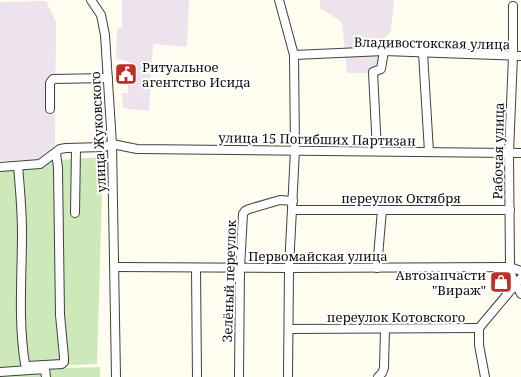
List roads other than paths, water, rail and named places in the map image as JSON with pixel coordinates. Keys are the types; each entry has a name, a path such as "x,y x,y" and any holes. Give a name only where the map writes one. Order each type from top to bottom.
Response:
{"street":[{"name":"улица Жуковского","path":"91,0 101,15 105,35 108,78 112,144 116,377"},
{"path":"279,0 294,55 295,150 289,268 288,377"},
{"name":"Рабочая улица","path":"513,6 517,56 509,153 510,267 518,281 521,294"},
{"path":"377,151 373,72 381,69 384,51"},
{"name":"Владивостокская улица","path":"294,55 384,51 517,56"},
{"path":"423,53 429,152"},
{"path":"50,109 50,83 53,79 108,78"},
{"path":"0,167 40,164 60,149 104,147 112,144"},
{"name":"улица 15 Погибших Партизан","path":"112,144 138,149 521,153"},
{"path":"75,214 76,148"},
{"path":"0,367 20,366 25,364 27,366 62,364 64,362 60,315 58,168 56,153"},
{"path":"18,166 22,232 20,275 22,342 25,364"},
{"name":"Зелёный переулок","path":"239,377 240,268 243,214 245,211 277,201 292,201"},
{"name":"переулок Октября","path":"292,210 510,210"},
{"path":"377,268 382,210"},
{"name":"Первомайская улица","path":"115,267 510,267 521,271"},
{"path":"196,268 197,377"},
{"path":"479,328 518,281"},
{"name":"переулок Котовского","path":"289,329 479,328 479,345 485,377"},
{"path":"378,377 384,368 385,329"},
{"path":"0,372 45,369 46,377"}],"place":[{"name":"Ритуальное агентство Исида","path":"126,74"},
{"name":"Автозапчасти \"Вираж\"","path":"501,282"}]}
